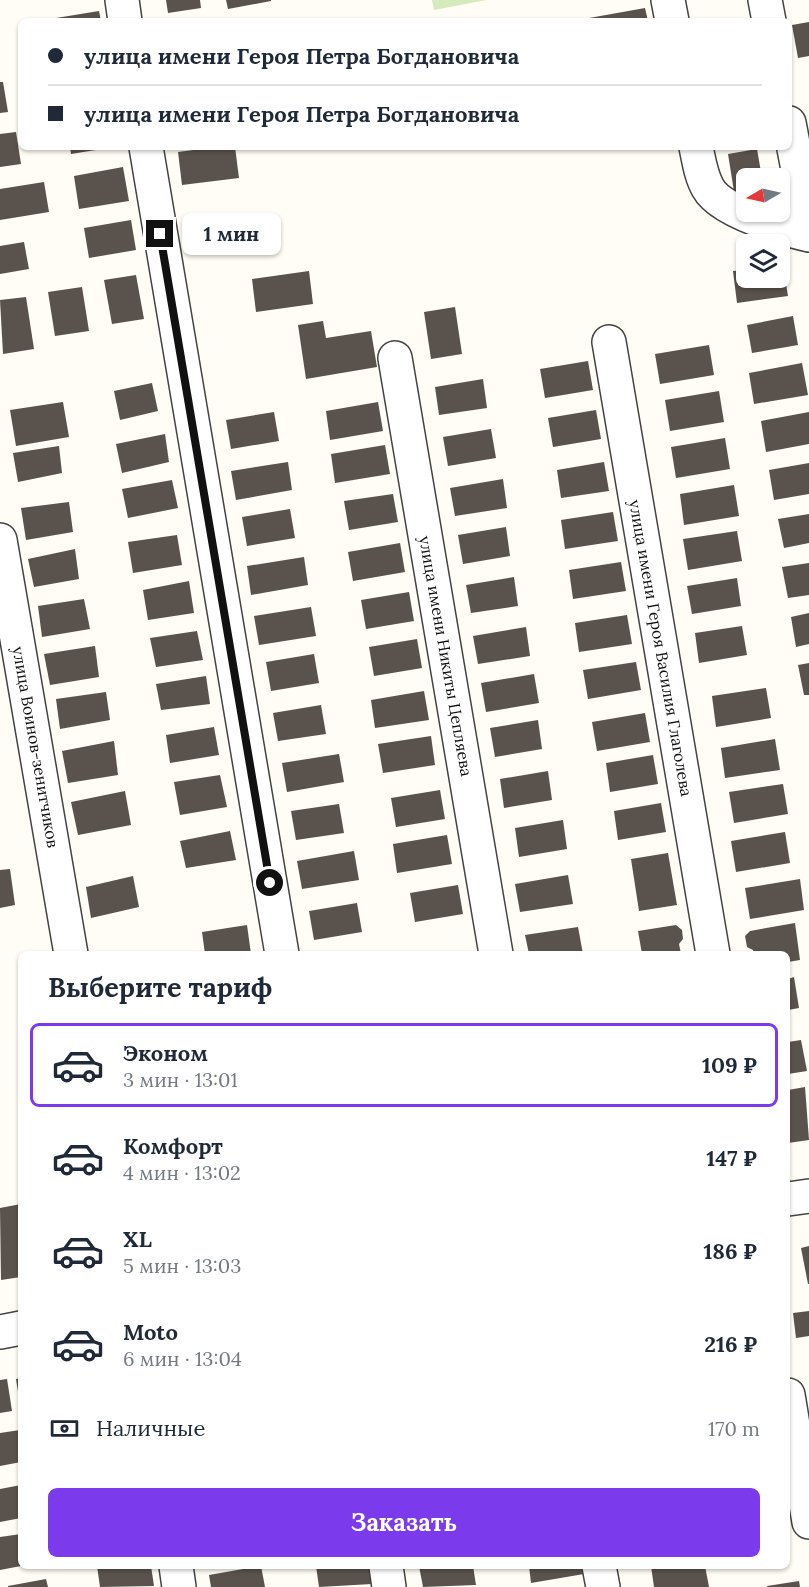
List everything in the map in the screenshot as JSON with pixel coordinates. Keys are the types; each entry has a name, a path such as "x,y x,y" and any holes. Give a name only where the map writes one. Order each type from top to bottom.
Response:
{"street":[{"path":"122,0 125,18"},
{"path":"668,0 671,18"},
{"path":"765,0 768,18"},
{"path":"792,138 809,226"},
{"path":"147,150 281,951"},
{"path":"697,150 708,190 729,206 768,225 809,235"},
{"name":"улица имени Героя Василия Глаголева","path":"609,342 712,951"},
{"name":"улица имени Никиты Цепляева","path":"395,358 495,951"},
{"name":"улица Воинов-зенитчиков","path":"0,540 70,951"},
{"path":"790,1199 809,1196"},
{"path":"0,1332 18,1329"},
{"path":"790,1407 809,1522"},
{"path":"176,1569 179,1587"},
{"path":"386,1569 389,1587"},
{"path":"600,1569 603,1587"}],"green space":[{"path":"432,0 487,0 434,10"}],"building":[{"path":"166,0 200,0 201,8 168,13"},
{"path":"226,0 271,0 271,1 228,9"},
{"path":"645,8 647,18 589,18"},
{"path":"99,11 100,18 56,18"},
{"path":"809,22 809,56 798,58 792,25"},
{"path":"0,82 3,82 8,112 0,113"},
{"path":"16,132 21,164 0,167 0,134"},
{"path":"70,150 96,150 71,154"},
{"path":"235,150 239,178 182,185 178,152"},
{"path":"757,150 760,168 736,168 736,204 728,154"},
{"path":"123,167 129,201 79,209 74,176"},
{"path":"44,182 49,212 0,220 0,189"},
{"path":"131,220 136,250 89,258 84,228"},
{"path":"24,242 29,269 0,274 0,246"},
{"path":"309,271 313,304 256,312 252,279"},
{"path":"733,271 736,271 736,288 787,288 788,296 737,303"},
{"path":"136,275 144,319 112,324 104,280"},
{"path":"82,287 89,331 55,336 48,292"},
{"path":"26,297 34,349 3,354 0,300"},
{"path":"455,307 462,354 431,359 424,312"},
{"path":"793,316 798,345 752,353 747,325"},
{"path":"323,321 326,338 371,331 377,367 306,379 298,325"},
{"path":"709,345 714,375 660,384 655,354"},
{"path":"588,361 593,390 545,398 540,369"},
{"path":"802,363 808,395 754,404 749,373"},
{"path":"483,379 487,408 439,415 435,387"},
{"path":"152,383 158,411 120,420 114,391"},
{"path":"719,391 724,422 670,431 665,400"},
{"path":"63,402 69,437 16,446 10,410"},
{"path":"378,402 383,431 330,440 326,411"},
{"path":"596,410 601,439 553,447 548,418"},
{"path":"274,412 279,441 231,449 226,420"},
{"path":"809,412 809,444 766,452 761,421"},
{"path":"491,429 496,458 448,466 443,437"},
{"path":"165,434 169,462 122,473 116,444"},
{"path":"725,438 730,469 676,478 671,447"},
{"path":"385,445 390,474 335,483 331,454"},
{"path":"59,446 62,473 18,482 13,453"},
{"path":"288,462 292,490 236,500 231,471"},
{"path":"604,462 609,491 561,498 557,470"},
{"path":"809,463 809,494 774,500 769,470"},
{"path":"503,479 507,508 455,516 450,488"},
{"path":"172,480 178,508 128,518 122,489"},
{"path":"734,485 739,516 684,525 680,494"},
{"path":"393,494 398,522 349,530 344,501"},
{"path":"69,502 73,532 26,540 21,508"},
{"path":"290,509 295,538 247,546 242,517"},
{"path":"613,512 618,541 565,549 561,520"},
{"path":"809,514 809,543 784,548 778,519"},
{"path":"506,527 510,556 463,564 458,535"},
{"path":"737,531 742,561 688,570 683,539"},
{"path":"177,535 182,565 133,573 128,542"},
{"path":"400,543 405,572 353,581 348,552"},
{"path":"75,549 79,579 34,587 28,559"},
{"path":"304,557 308,585 251,595 247,566"},
{"path":"621,562 626,591 573,599 569,570"},
{"path":"809,563 809,595 788,598 782,567"},
{"path":"514,577 518,606 471,613 466,585"},
{"path":"737,578 741,606 692,614 687,586"},
{"path":"189,581 194,613 148,620 143,590"},
{"path":"409,592 414,621 366,629 361,600"},
{"path":"84,599 90,629 42,637 38,606"},
{"path":"311,607 316,636 259,645 254,616"},
{"path":"809,613 809,644 796,647 791,617"},
{"path":"627,615 632,644 579,652 575,623"},
{"path":"742,626 747,655 699,663 695,633"},
{"path":"526,627 530,656 478,664 473,636"},
{"path":"197,631 203,660 156,667 150,638"},
{"path":"417,639 422,668 374,676 369,647"},
{"path":"95,646 99,677 50,685 44,654"},
{"path":"314,654 319,683 271,691 266,662"},
{"path":"636,662 641,690 588,699 583,670"},
{"path":"809,663 809,695 804,695 798,665"},
{"path":"534,674 539,703 486,712 481,683"},
{"path":"206,676 210,704 161,710 156,684"},
{"path":"766,688 771,718 716,727 712,696"},
{"path":"424,691 429,720 375,728 371,700"},
{"path":"106,692 110,720 60,729 56,699"},
{"path":"321,705 326,734 278,741 273,713"},
{"path":"645,713 650,742 597,751 592,722"},
{"path":"538,720 542,749 495,757 490,728"},
{"path":"214,727 219,755 170,763 166,735"},
{"path":"431,736 435,765 383,773 378,744"},
{"path":"775,739 780,770 725,778 721,748"},
{"path":"114,741 118,775 68,783 62,751"},
{"path":"339,754 344,782 287,792 282,763"},
{"path":"653,755 658,784 610,792 606,763"},
{"path":"548,771 552,800 504,808 500,779"},
{"path":"220,775 227,807 180,815 174,782"},
{"path":"783,784 788,814 734,823 729,792"},
{"path":"440,790 445,819 396,827 391,798"},
{"path":"125,791 131,825 78,835 71,802"},
{"path":"661,803 666,832 618,840 614,811"},
{"path":"339,804 344,833 296,840 291,811"},
{"path":"563,820 567,849 519,857 515,828"},
{"path":"230,831 236,860 186,868 180,841"},
{"path":"785,832 790,863 736,872 731,841"},
{"path":"447,835 452,864 397,873 393,844"},
{"path":"354,851 359,880 302,889 297,861"},
{"path":"668,853 677,905 639,911 631,859"},
{"path":"10,869 15,905 0,908 0,870"},
{"path":"568,875 573,904 520,912 515,884"},
{"path":"133,876 139,907 91,918 86,887"},
{"path":"800,879 804,910 750,919 745,888"},
{"path":"458,885 463,914 415,922 410,893"},
{"path":"357,903 362,932 314,940 309,911"},
{"path":"795,923 800,960 790,962 790,951 753,951 747,947 745,936 750,931"},
{"path":"247,925 251,951 205,951 202,932"},
{"path":"676,925 682,930 683,939 679,944 680,951 641,951 638,931"},
{"path":"578,927 582,951 528,951 525,935"},
{"path":"794,977 799,1008 790,1010 790,978"},
{"path":"801,1040 807,1071 790,1074 790,1042"},
{"path":"805,1087 809,1140 790,1143 790,1090"},
{"path":"18,1205 18,1277 1,1280 0,1208"},
{"path":"809,1246 809,1284 808,1284 801,1248"},
{"path":"809,1311 809,1336 796,1338 793,1313"},
{"path":"7,1379 12,1411 0,1413 0,1380"},
{"path":"18,1430 18,1463 0,1466 0,1433"},
{"path":"18,1486 18,1519 0,1522 0,1489"},
{"path":"18,1534 18,1567 0,1570 0,1537"},
{"path":"97,1569 151,1569 154,1586 100,1587"},
{"path":"244,1569 262,1569 265,1587 211,1587 209,1575"},
{"path":"316,1569 370,1569 372,1584 319,1587"},
{"path":"420,1569 473,1569 476,1585 423,1587"},
{"path":"529,1569 583,1569 584,1574 531,1583"},
{"path":"651,1569 706,1569 709,1587 654,1587"},
{"path":"46,1579 48,1587 8,1587 8,1586"},
{"path":"799,1581 800,1587 767,1587 767,1586"}],"route":[{"path":"160,234 270,883"}]}
